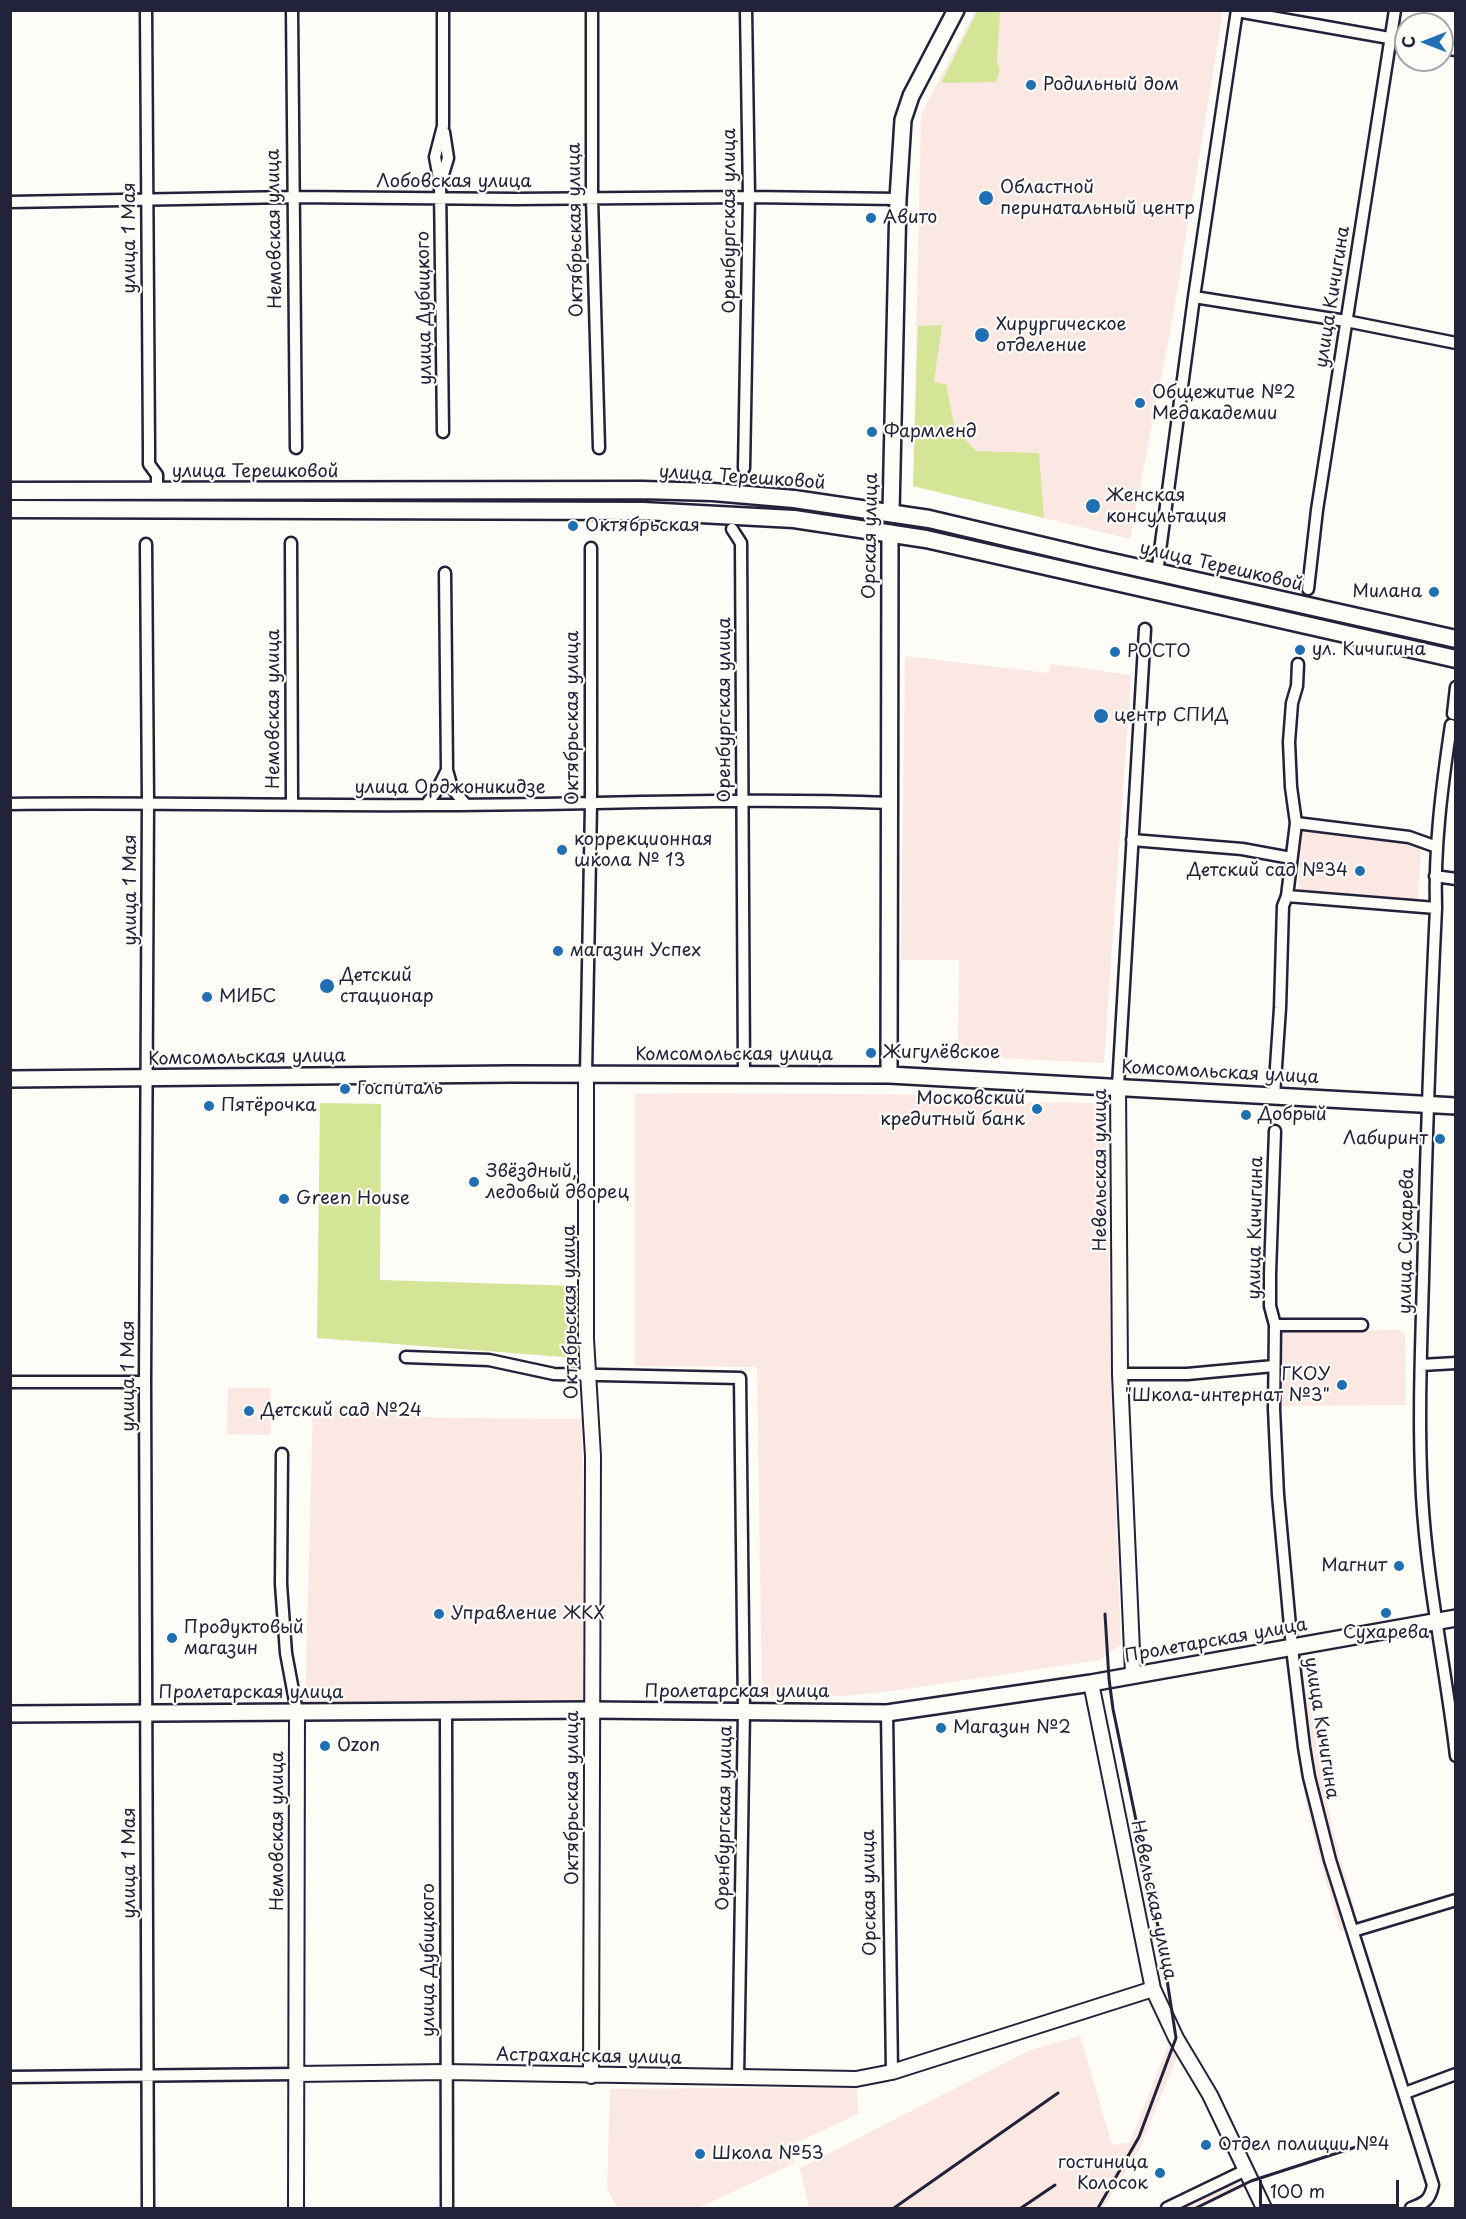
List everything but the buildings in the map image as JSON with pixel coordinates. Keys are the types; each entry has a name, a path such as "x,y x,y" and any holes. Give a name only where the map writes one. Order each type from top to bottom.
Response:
{"main road":[{"name":"Орская улица","path":"889,1075 890,533 901,131 905,108 956,10"},
{"name":"улица Терешковой","path":"10,491 642,490 713,492 794,499 929,519 1157,573 1455,639"},
{"name":"улица Терешковой","path":"10,509 643,511 794,519 890,533 1358,635 1455,659"},
{"name":"Комсомольская улица","path":"10,1078 586,1074 889,1075 1118,1086 1455,1107"},
{"name":"Пролетарская улица","path":"10,1714 592,1710 887,1713 1091,1683 1455,1618"}],"street":[{"name":"улица 1 Мая","path":"146,10 149,464 157,475 157,491"},
{"name":"Немовская улица","path":"292,10 292,196 297,448"},
{"name":"улица Дубицкого","path":"443,10 443,126 435,157 440,184 443,432"},
{"name":"Октябрьская улица","path":"592,10 592,198 598,448"},
{"name":"Оренбургская улица","path":"744,468 749,197 746,10"},
{"name":"улица Кичигина","path":"1308,589 1314,531 1395,10"},
{"path":"1157,573 1194,297 1237,11 1394,40"},
{"name":"Лобовская улица","path":"10,202 146,201 292,196 440,199 749,197 898,199"},
{"path":"1194,297 1346,321 1455,343"},
{"name":"Оренбургская улица","path":"732,529 741,543 744,1074"},
{"name":"Немовская улица","path":"291,543 292,804"},
{"name":"улица 1 Мая","path":"146,544 148,802 145,1382 148,2208"},
{"name":"Октябрьская улица","path":"591,548 591,804 586,1074 586,1339 593,1456 591,2076"},
{"path":"445,573 447,770 452,788 466,805"},
{"name":"Невельская улица","path":"1134,1674 1120,1374 1118,1086 1145,629"},
{"path":"1274,1096 1280,1008 1282,918 1296,823 1291,787 1290,742 1292,703 1297,686 1298,664"},
{"name":"улица Сухарева","path":"1455,687 1442,785 1435,876 1436,908 1427,1105 1421,1365 1422,1496 1431,1594 1448,1689 1455,1756"},
{"path":"426,805 447,770"},
{"name":"улица Орджоникидзе","path":"10,804 148,802 466,805 742,800 890,803"},
{"path":"1296,823 1409,837 1437,847"},
{"path":"1132,840 1242,849 1291,858"},
{"path":"1435,876 1455,879"},
{"path":"1287,896 1436,908"},
{"name":"улица Кичигина","path":"1275,1131 1270,1306 1275,1325 1274,1409 1278,1494 1292,1648 1309,1778 1330,1860 1433,2186 1431,2195 1425,2203 1411,2208"},
{"path":"1275,1325 1362,1325"},
{"path":"406,1357 489,1360 554,1374 588,1374"},
{"path":"1421,1365 1455,1363"},
{"path":"1120,1374 1187,1374 1274,1366"},
{"name":"Оренбургская улица","path":"588,1374 740,1378 744,1711 738,2078"},
{"path":"10,1382 145,1382"},
{"name":"Немовская улица","path":"282,1454 280,1584 286,1653 297,1712 296,2208"},
{"name":"Невельская улица","path":"1091,1683 1153,1989 1176,2038 1210,2095 1264,2208"},
{"name":"улица Дубицкого","path":"446,1712 447,2208"},
{"name":"Орская улица","path":"887,1713 892,2072"},
{"path":"1353,1931 1455,1900"},
{"name":"Астраханская улица","path":"10,2077 446,2072 856,2079 892,2072 1153,1989"},
{"path":"1405,2093 1455,2074"},
{"path":"1167,2208 1246,2170"}],"shaded area":[{"path":"975,11 1223,11 1173,316 1130,539 913,486 921,115"},
{"path":"905,656 1049,673 1051,664 1131,675 1104,1063 958,1056 959,960 901,960"},
{"name":"Детский сад №34","path":"1301,829 1421,844 1418,902 1299,890"},
{"path":"635,1094 986,1095 987,1102 1090,1103 1106,1106 1111,1386 1121,1645 1100,1660 899,1690 845,1696 762,1696 757,1367 635,1366"},
{"name":"ГКОУ \"Школа-интернат №3\"","path":"1399,1330 1405,1335 1406,1405 1280,1406 1279,1332"},
{"name":"Детский сад №24","path":"228,1388 270,1388 271,1435 227,1434"},
{"path":"313,1405 437,1418 582,1419 584,1704 305,1706"},
{"path":"1309,1693 1321,1773 1334,1836 1359,1924 1340,1932 1314,1838 1301,1777 1289,1695"},
{"path":"1177,2017 1181,2036 1176,2059 1140,2148 1103,2208 809,2208 800,2168 1030,2050 1080,2036 1112,2145 1130,2142 1170,2040 1171,2019"},
{"name":"Школа №53","path":"857,2087 858,2114 789,2146 795,2163 698,2208 618,2208 607,2189 610,2089"},
{"path":"1258,2172 1261,2180 1199,2208 1182,2208"}],"green space":[{"path":"978,10 1000,11 997,62 1000,70 996,82 941,83"},
{"path":"942,325 934,382 946,384 955,429 976,451 1039,453 1044,518 913,486 918,326"},
{"path":"320,1103 381,1104 380,1280 578,1286 577,1358 317,1338"}],"railway":[{"path":"1098,2208 1139,2137 1176,2038 1161,1941 1113,1709 1105,1614"},
{"path":"894,2208 1058,2093"},
{"path":"1196,2208 1251,2181 1362,2145"},
{"path":"1021,2208 1055,2185"}],"place":[{"name":"Родильный дом","path":"1031,85"},
{"name":"Областной перинатальный центр","path":"986,198"},
{"name":"Авито","path":"871,218"},
{"name":"Хирургическое отделение","path":"982,335"},
{"name":"Общежитие №2 Медакадемии","path":"1140,403"},
{"name":"Фармленд","path":"872,432"},
{"name":"Женская консультация","path":"1093,506"},
{"name":"Октябрьская","path":"573,526"},
{"name":"Милана","path":"1434,592"},
{"name":"ул. Кичигина","path":"1300,650"},
{"name":"РОСТО","path":"1115,652"},
{"name":"центр СПИД","path":"1101,716"},
{"name":"коррекционная школа № 13","path":"562,850"},
{"name":"Детский сад №34","path":"1360,871"},
{"name":"магазин Успех","path":"558,951"},
{"name":"Детский стационар","path":"327,986"},
{"name":"МИБС","path":"207,997"},
{"name":"Жигулёвское","path":"871,1053"},
{"name":"Госпиталь","path":"345,1089"},
{"name":"Пятёрочка","path":"209,1106"},
{"name":"Московский кредитный банк","path":"1037,1109"},
{"name":"Добрый","path":"1246,1115"},
{"name":"Лабиринт","path":"1440,1139"},
{"name":"Звёздный, ледовый дворец","path":"474,1182"},
{"name":"Green House","path":"284,1199"},
{"name":"ГКОУ \"Школа-интернат №3\"","path":"1342,1385"},
{"name":"Детский сад №24","path":"249,1411"},
{"name":"Магнит","path":"1399,1566"},
{"name":"Сухарева","path":"1386,1613"},
{"name":"Управление ЖКХ","path":"439,1614"},
{"name":"Продуктовый магазин","path":"172,1638"},
{"name":"Магазин №2","path":"941,1728"},
{"name":"Ozon","path":"325,1746"},
{"name":"Отдел полиции №4","path":"1206,2145"},
{"name":"Школа №53","path":"700,2154"},
{"name":"гостиница Колосок","path":"1160,2173"}]}
